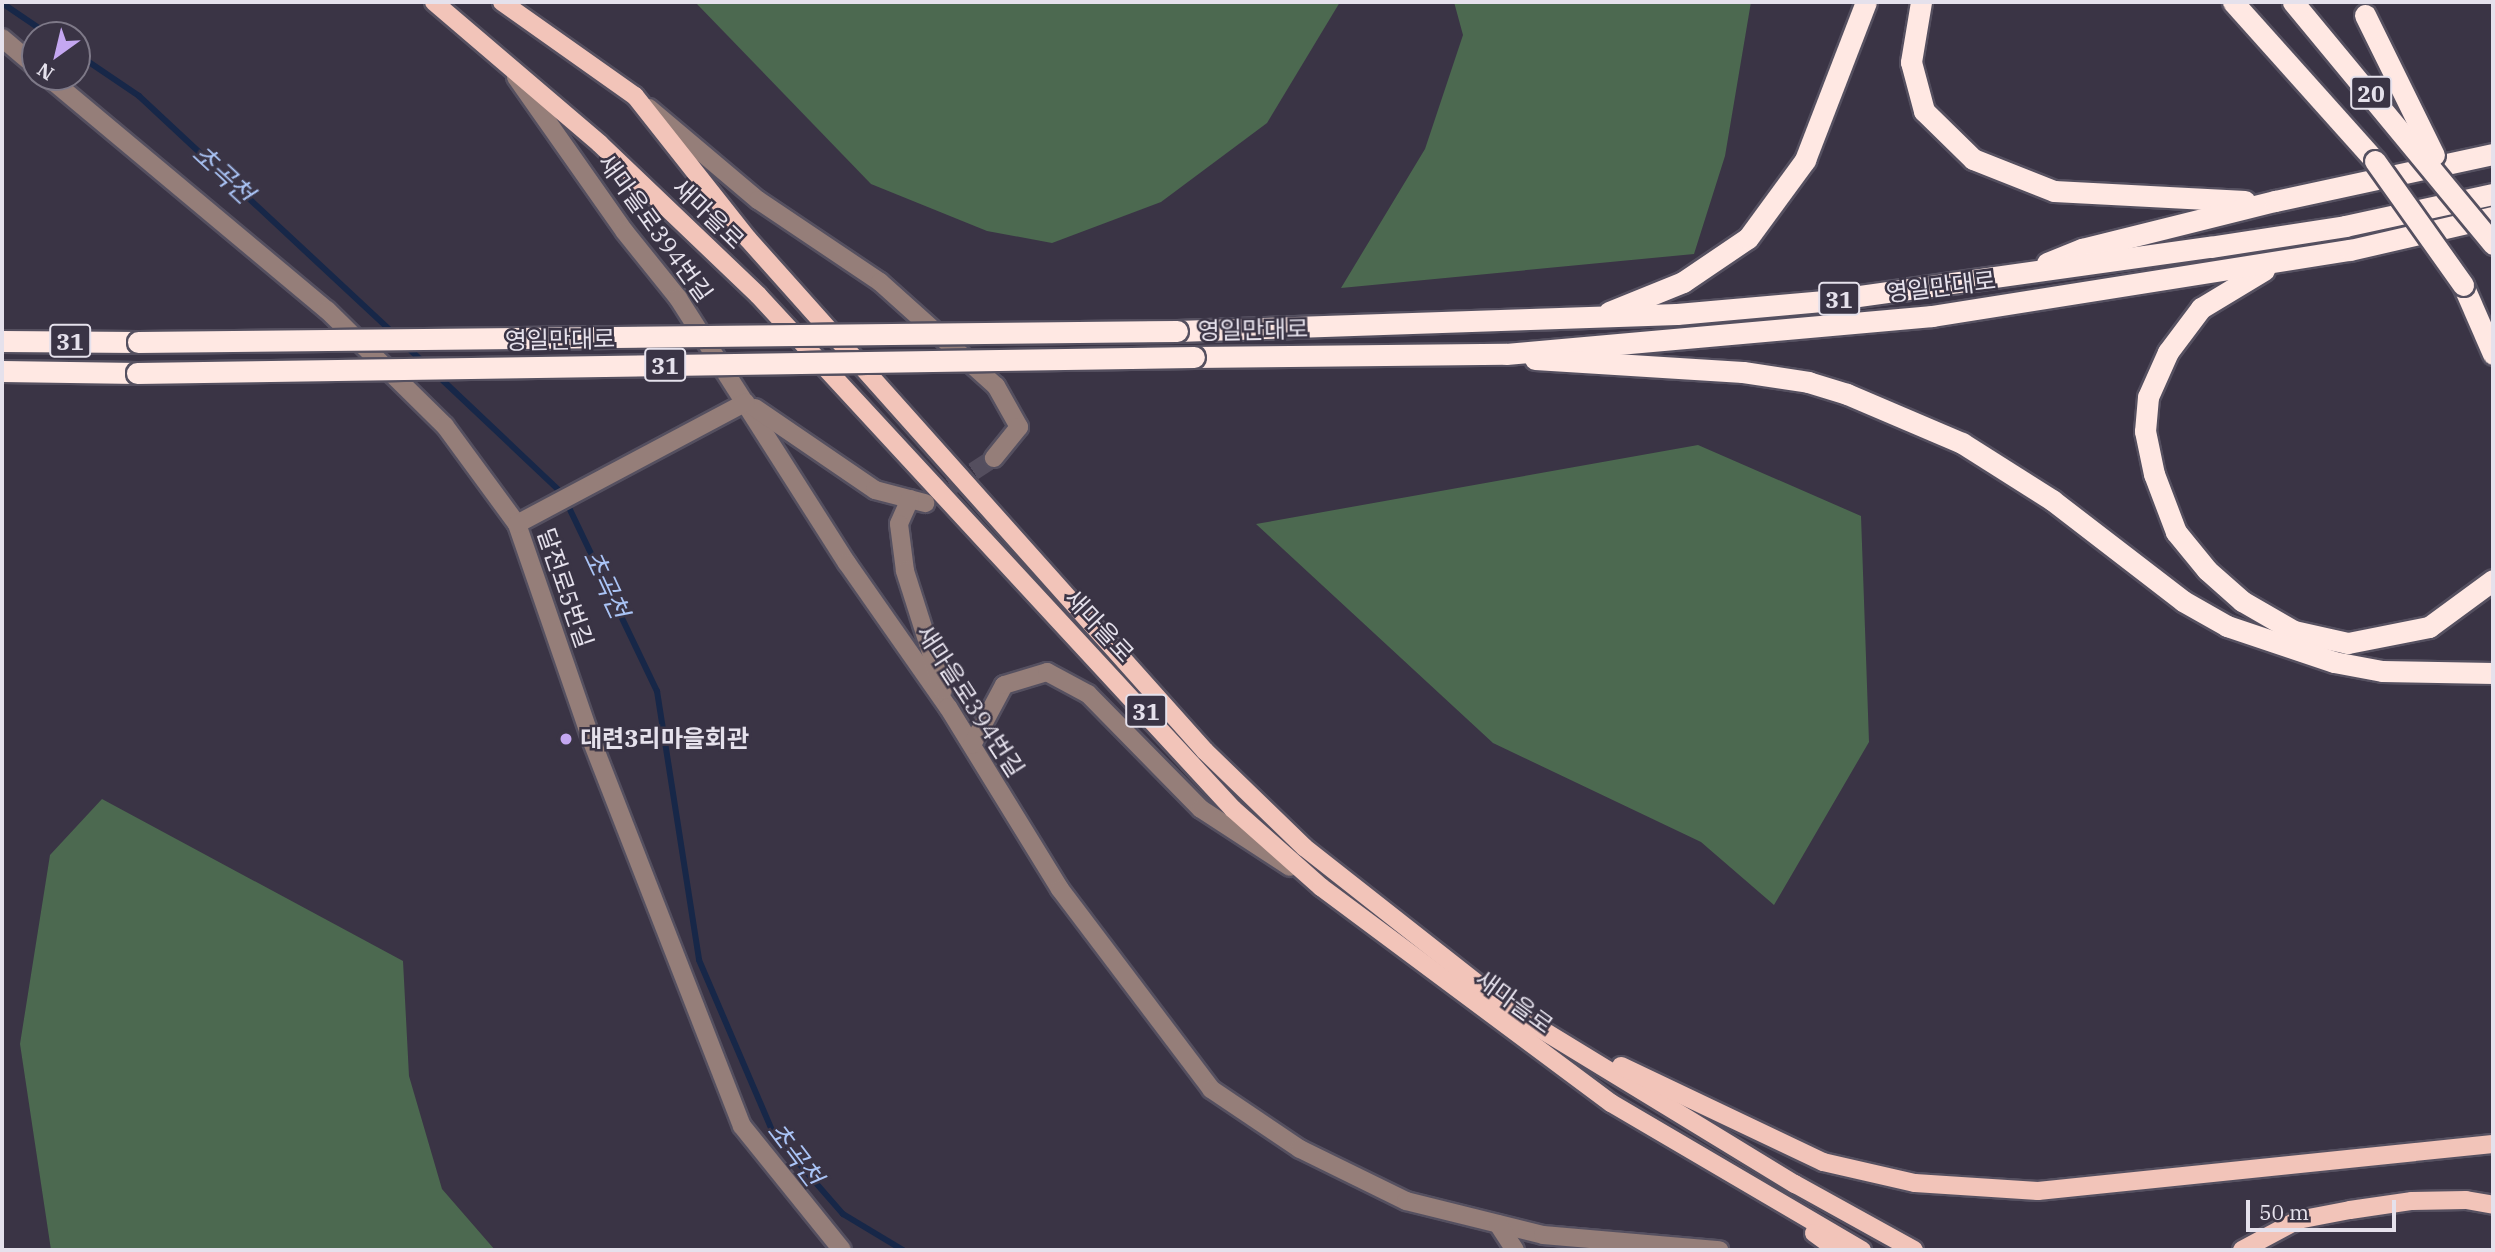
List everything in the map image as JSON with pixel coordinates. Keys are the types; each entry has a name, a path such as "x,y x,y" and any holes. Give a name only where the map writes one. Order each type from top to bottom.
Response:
{"highway":[{"path":"1595,317 1683,282 1748,238 1805,160 1866,2"},
{"path":"1921,2 1911,62 1924,111 1973,159 2054,191 2275,201"},
{"name":"20","path":"2233,2 2375,161 2493,327"},
{"name":"20","path":"2293,2 2449,185 2493,244"},
{"path":"2363,8 2449,185"},
{"path":"2013,276 2082,249 2275,201 2493,154"},
{"name":"영일만대로","path":"2,341 138,342 1177,331 1595,317 1824,301 2013,276 2345,226 2493,194"},
{"name":"영일만대로","path":"2,371 136,373 1506,354 1932,316 2394,242 2493,217"},
{"path":"2274,263 2201,308 2168,352 2148,397 2145,431 2154,474 2176,532 2207,570 2242,601 2294,631 2348,643 2429,627 2493,580"},
{"path":"2463,285 2493,354"},
{"path":"1506,354 1565,364 1743,372 1808,382 1847,394 1962,443 2052,500 2183,601 2227,626 2334,662 2382,671 2493,673"}],"main road":[{"name":"새마을로","path":"434,2 600,144 758,295 1233,809 1321,887 1611,1104 1742,1177 1862,1250"},
{"name":"새마을로","path":"502,2 635,96 748,239 1205,751 1304,847 1516,1014 1795,1184 1914,1250"},
{"path":"1516,1014 1823,1163 1915,1183 2038,1191 2493,1144"},
{"path":"1742,1177 1837,1250"},
{"path":"2242,1250 2298,1220 2350,1210 2412,1201 2466,1200 2493,1205"}],"street":[{"path":"2,38 21,54"},
{"name":"새마을로394번길","path":"512,71 625,232 678,298 847,563 948,707 1060,889 1210,1089 1300,1149 1406,1201 1543,1235 1719,1250"},
{"name":"달전로5번길","path":"65,91 327,310 445,426 517,524 591,739 741,1126 842,1250"},
{"path":"635,96 758,200 880,282 996,386 1019,427 994,458"},
{"path":"517,524 746,402 875,490 918,501 899,524 905,571 948,707"},
{"path":"972,745 1004,685 1046,672 1088,694 1201,809 1321,887"},
{"path":"1498,1224 1515,1250"}],"green space":[{"path":"1340,2 1267,123 1161,202 1052,243 987,231 871,184 696,3"},
{"path":"1454,2 1751,2 1725,156 1694,254 1341,288 1425,149 1463,35"},
{"path":"1698,445 1861,516 1869,742 1774,905 1701,842 1493,743 1256,524"},
{"path":"102,799 403,961 409,1076 442,1189 495,1250 51,1250 20,1044 50,855"}],"waterway":[{"name":"초곡천","path":"2,3 28,21"},
{"name":"초곡천","path":"91,63 139,96 393,333"},
{"name":"초곡천","path":"406,346 423,362"},
{"name":"초곡천","path":"436,374 562,493 657,691 699,960 774,1135 843,1214 903,1250"}],"tunnel":[{"path":"928,501 994,458"}],"place":[{"name":"대련3리마을회관","path":"566,739"}]}
